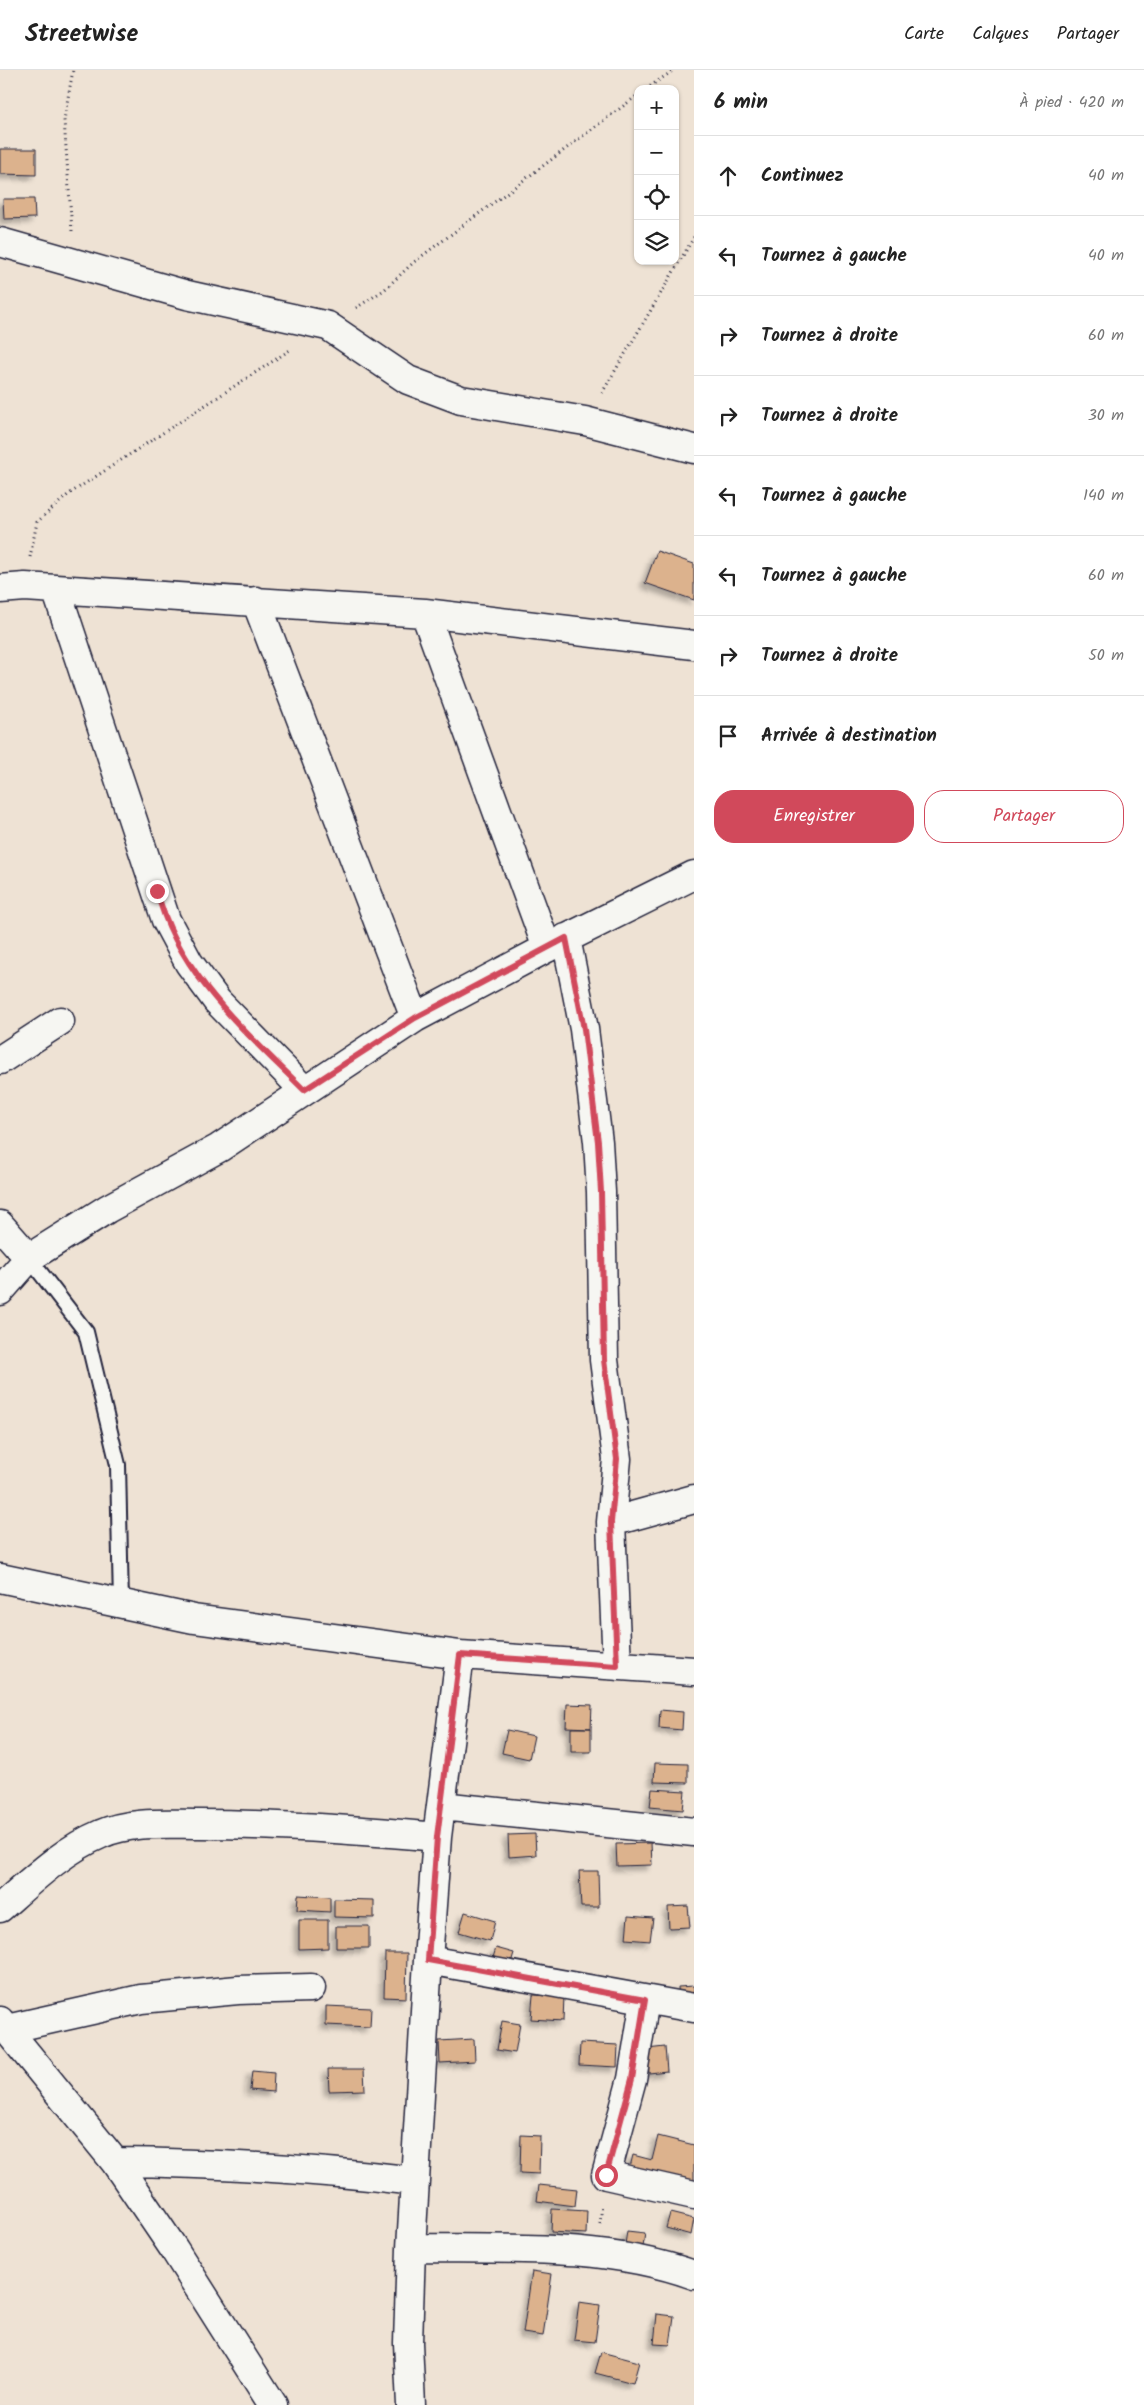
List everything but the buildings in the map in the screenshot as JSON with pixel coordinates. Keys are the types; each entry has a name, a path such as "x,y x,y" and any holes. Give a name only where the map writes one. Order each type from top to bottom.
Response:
{"street":[{"path":"0,242 187,295 328,326 408,380 462,400 585,421 694,449"},
{"path":"0,589 24,587 424,612 694,645"},
{"path":"56,589 166,920 189,963 217,1002 304,1090"},
{"path":"256,601 415,1018"},
{"path":"424,612 557,943 584,1029 598,1142 601,1192 604,1360 617,1459 611,1522 617,1666"},
{"path":"0,1291 30,1258 107,1209 219,1148 415,1018 557,943 694,875"},
{"path":"0,1060 60,1020"},
{"path":"0,1225 30,1258"},
{"path":"611,1522 694,1499"},
{"path":"0,1578 194,1619 460,1655 694,1671"},
{"path":"411,2405 408,2343 411,2248 428,1960 437,1837 460,1655"},
{"path":"441,1806 694,1832"},
{"path":"0,1908 66,1853 84,1842 103,1833 136,1825 248,1824 437,1837"},
{"path":"428,1960 694,2008"},
{"path":"273,2405 174,2249 115,2162 3,2025 141,1999 238,1990 311,1988"},
{"path":"645,2000 632,2079 606,2175 694,2195"},
{"path":"115,2162 179,2163 357,2174 415,2181"},
{"path":"411,2248 596,2252 677,2269 694,2275"}],"lane":[{"path":"30,1258 86,1332 118,1465 121,1604"}],"path":[{"path":"73,70 64,120 74,263"},
{"path":"652,85 674,70"},
{"path":"585,421 694,236"},
{"path":"596,2252 606,2175"}],"route":[{"path":"157,891 166,920 189,963 217,1002 304,1090 415,1018 566,938 584,1029 598,1142 601,1192 604,1360 617,1459 611,1522 617,1666 460,1655 437,1837 428,1960 645,2000 632,2079 621,2126 606,2175"}]}
